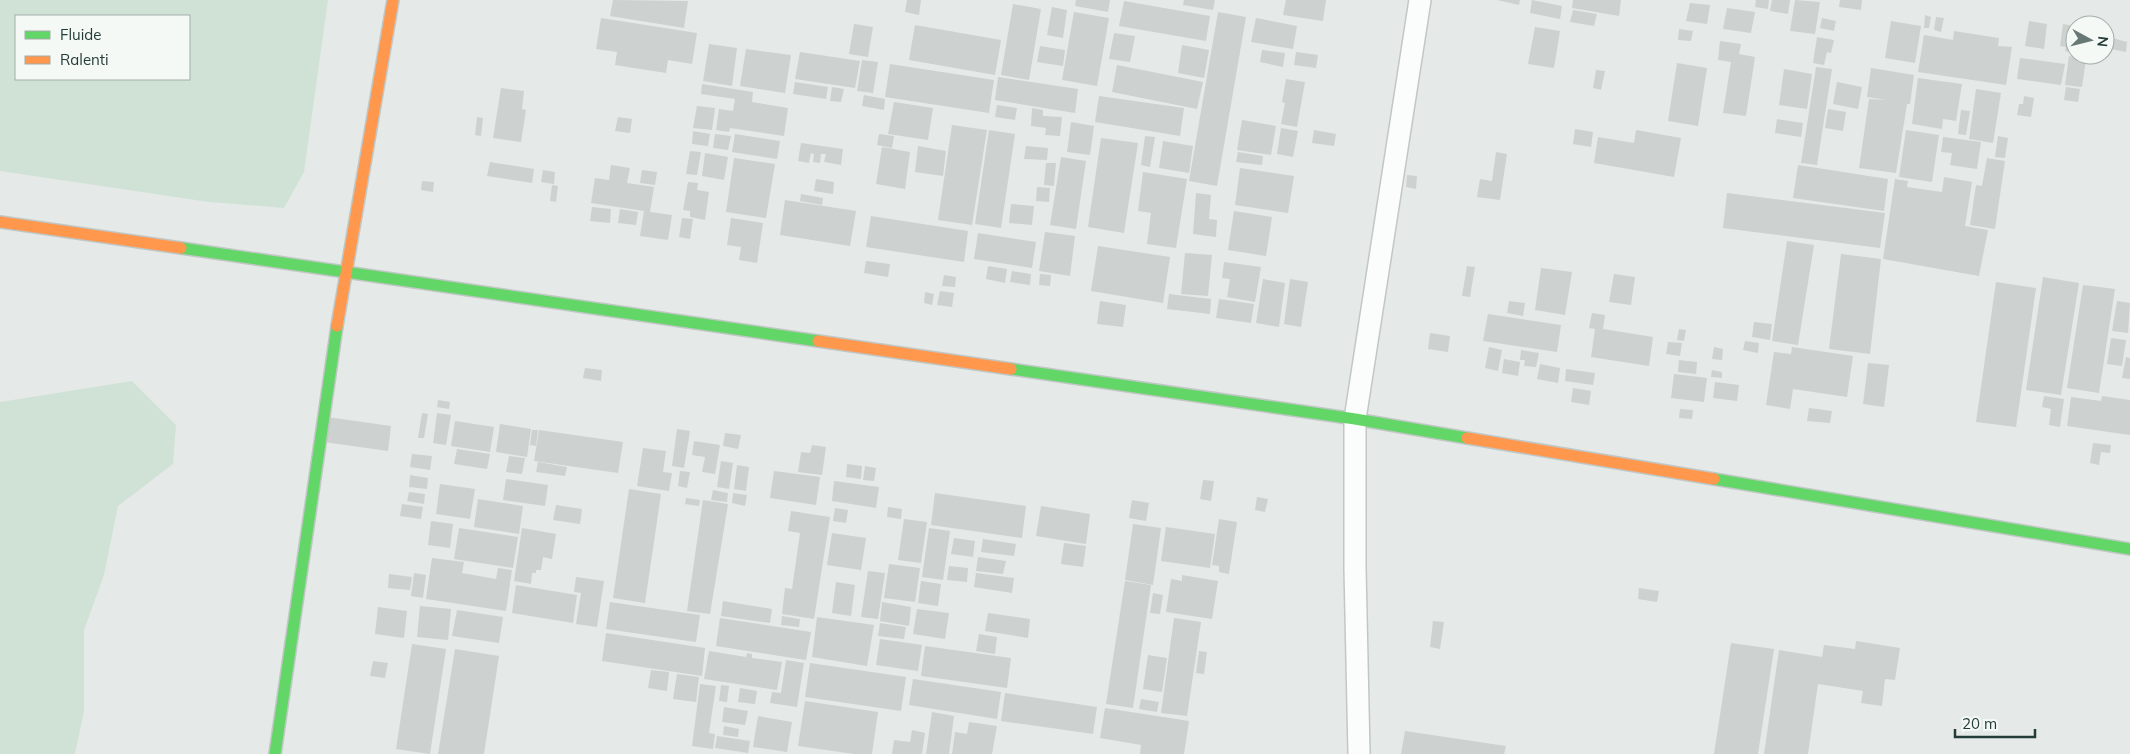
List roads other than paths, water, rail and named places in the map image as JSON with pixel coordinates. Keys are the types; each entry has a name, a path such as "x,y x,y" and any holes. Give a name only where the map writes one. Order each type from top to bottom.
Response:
{"street":[{"path":"275,754 345,273 393,0"},
{"path":"1359,754 1355,568 1355,419 1420,0"},
{"path":"0,222 1355,419 2130,549"}]}
